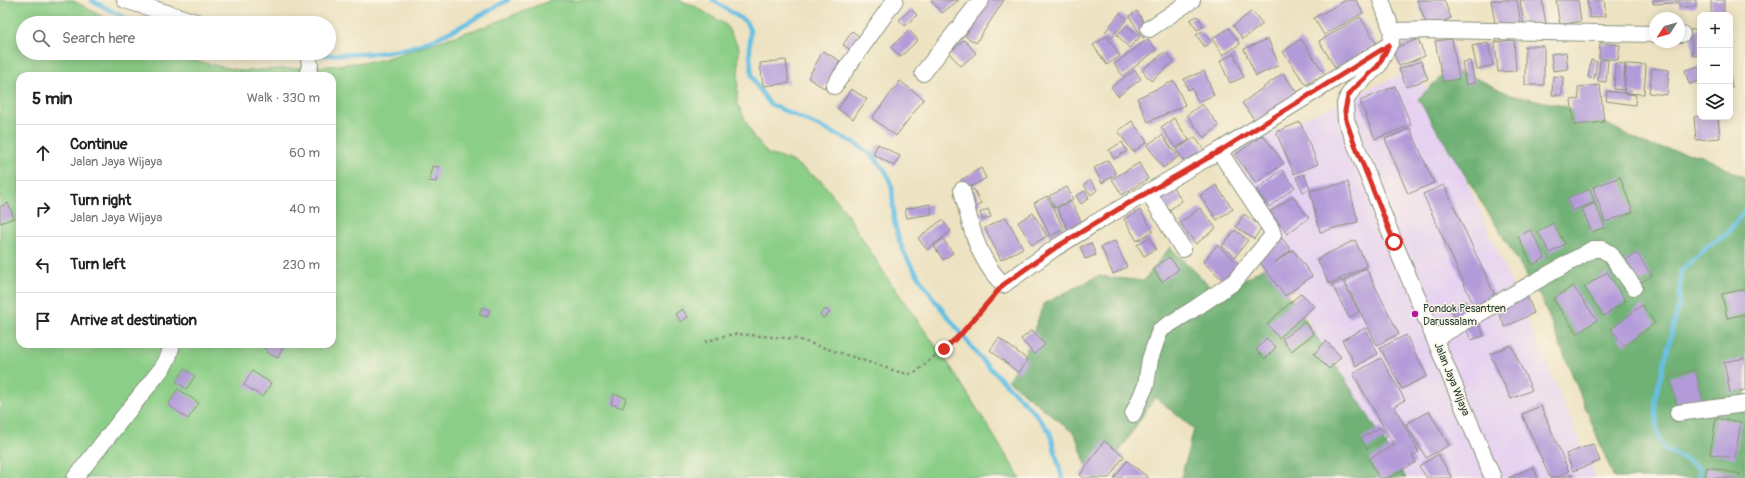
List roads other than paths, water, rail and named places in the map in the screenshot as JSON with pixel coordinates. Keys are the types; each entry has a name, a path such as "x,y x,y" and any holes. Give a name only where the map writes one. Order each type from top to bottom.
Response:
{"street":[{"path":"125,0 176,16"},
{"path":"834,86 895,0"},
{"path":"923,73 981,0"},
{"path":"1149,28 1192,0"},
{"path":"1381,0 1390,38"},
{"path":"962,190 973,231 982,256 992,272 1003,285 1055,248 1220,151 1390,38 1438,30 1649,34"},
{"name":"Jalan Jaya Wijaya","path":"1390,38 1378,66 1353,89 1348,96 1345,104 1346,120 1394,242 1436,338 1493,478"},
{"path":"308,72 310,65 309,60"},
{"path":"1133,414 1146,384 1150,359 1157,334 1160,330 1234,282 1273,235 1271,229 1220,151"},
{"path":"1148,192 1183,249"},
{"path":"1436,338 1593,249 1602,249 1611,255 1634,287"},
{"path":"75,478 162,367 168,358 171,348"},
{"path":"1678,412 1745,404"}],"waterway":[{"path":"91,0 122,16"},
{"path":"336,54 388,52 425,43 473,20 508,0"},
{"path":"713,0 746,22 750,30 752,75 757,86 770,104 855,143 874,157 886,172 892,187 894,221 900,243 909,262 933,298 983,361 1034,412 1050,432 1062,478"},
{"path":"1699,478 1700,469 1685,459 1664,449 1657,431 1655,399 1679,304 1681,271 1708,246 1726,235 1745,210"}],"place":[{"name":"Pondok Pesantren Darussalam","path":"1415,314"}]}
